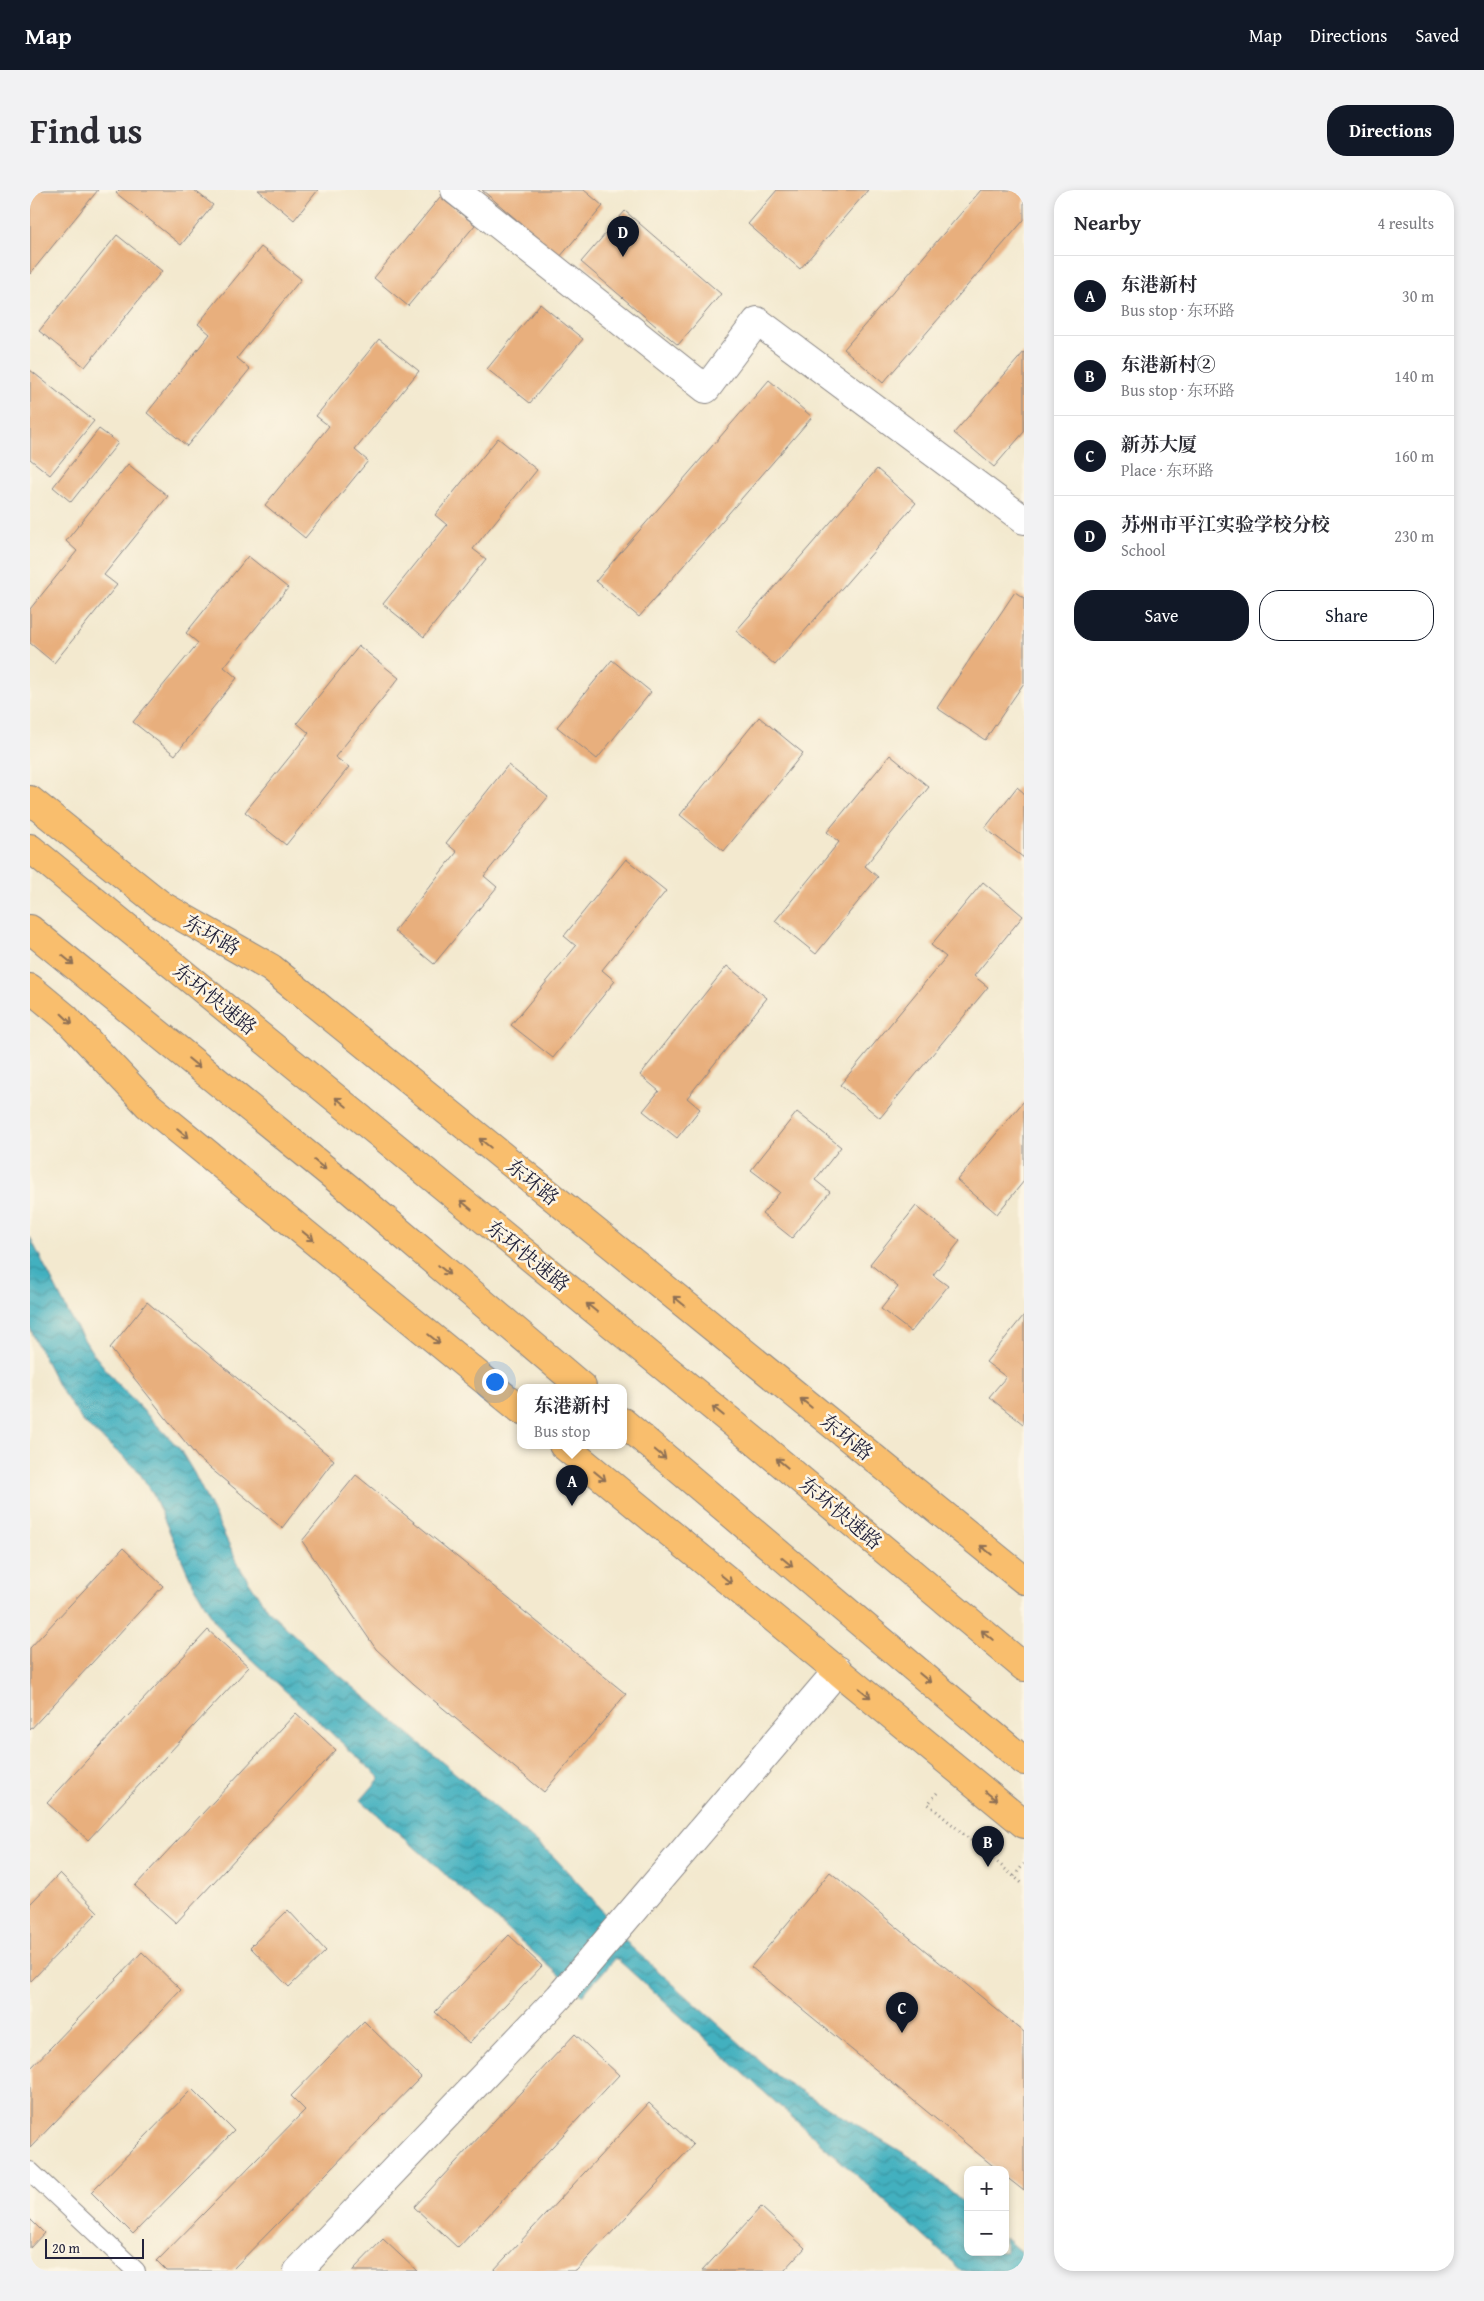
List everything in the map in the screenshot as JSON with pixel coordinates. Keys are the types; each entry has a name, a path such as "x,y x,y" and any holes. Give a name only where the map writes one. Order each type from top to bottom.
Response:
{"main road":[{"name":"东环路","path":"30,800 161,905 271,968 1024,1580"},
{"name":"东环快速路","path":"30,848 756,1442 1024,1667"},
{"path":"30,929 348,1188 578,1384"},
{"path":"30,988 65,1017 148,1105 517,1407"},
{"path":"627,1425 1024,1761"},
{"path":"568,1449 1024,1824"}],"street":[{"path":"455,190 706,389 757,321 1024,520"},
{"path":"298,2271 559,1997 838,1670"}],"lane":[{"path":"30,2171 136,2271"}],"path":[{"path":"928,1804 1024,1885"},
{"path":"1014,1876 1024,1864"}],"water":[{"path":"30,1237 73,1322 92,1352 116,1382 179,1448 194,1473 242,1571 267,1609 312,1652 553,1856 590,1896 630,1946 778,2077 917,2161 964,2202 964,2256 1009,2256 1009,2242 1024,2255 1024,2271 962,2271 616,1958 582,1995 361,1800 380,1778 227,1637 213,1619 190,1578 152,1492 136,1468 83,1422 59,1387 30,1328"}],"building":[{"path":"30,190 98,190 30,274"},
{"path":"119,190 194,190 213,205 181,245 116,193"},
{"path":"258,190 318,190 294,220"},
{"path":"482,190 584,190 603,206 560,257"},
{"path":"777,190 868,190 800,269 748,224"},
{"path":"981,190 1024,190 1024,220 883,383 844,349"},
{"path":"440,197 475,225 408,306 374,278"},
{"path":"625,211 721,294 678,345 581,262"},
{"path":"117,235 162,271 85,367 39,331"},
{"path":"261,247 301,279 237,358 250,369 187,446 147,413 210,334 198,324"},
{"path":"540,304 583,339 530,403 487,369"},
{"path":"379,339 419,371 355,450 368,461 305,538 265,505 329,426 316,416"},
{"path":"1024,352 1024,432 994,467 954,433"},
{"path":"30,370 94,421 50,475 30,459"},
{"path":"769,380 812,417 639,617 596,581"},
{"path":"99,429 118,443 71,502 53,487"},
{"path":"498,438 537,470 473,549 486,559 424,637 383,604 447,525 435,515"},
{"path":"128,464 168,496 104,575 117,585 54,663 30,643 30,609 77,551 66,541"},
{"path":"877,469 916,503 775,665 736,631"},
{"path":"248,556 288,588 224,667 237,678 175,755 133,722 198,643 186,633"},
{"path":"1015,592 1024,598 1024,683 985,740 937,708"},
{"path":"359,646 399,678 335,757 349,767 286,845 245,812 309,733 297,723"},
{"path":"612,660 651,692 597,759 557,727"},
{"path":"759,717 803,753 724,851 680,815"},
{"path":"890,755 929,787 865,866 878,877 816,954 775,921 839,842 827,832"},
{"path":"508,765 548,797 484,876 497,887 434,964 394,931 457,852 446,843"},
{"path":"1017,787 1024,793 1024,858 985,828"},
{"path":"626,859 666,891 602,970 615,981 553,1058 511,1025 576,946 564,936"},
{"path":"983,882 1023,916 974,976 988,987 880,1118 840,1085 946,957 931,945"},
{"path":"727,966 767,998 687,1098 700,1109 677,1138 643,1111 659,1091 640,1075"},
{"path":"1024,1101 1024,1181 997,1214 957,1180"},
{"path":"797,1112 841,1147 815,1180 830,1192 792,1238 762,1214 780,1192 751,1170"},
{"path":"916,1206 960,1241 933,1275 948,1286 911,1332 881,1309 898,1287 870,1264"},
{"path":"147,1302 334,1460 282,1528 198,1458 110,1348"},
{"path":"1024,1315 1023,1424 989,1397 1006,1377 986,1362"},
{"path":"356,1475 626,1694 544,1792 414,1684 376,1649 302,1541"},
{"path":"123,1548 163,1586 30,1730 30,1648"},
{"path":"208,1630 249,1667 88,1840 47,1803"},
{"path":"296,1713 336,1750 176,1923 135,1886"},
{"path":"830,1872 1024,2032 1024,2191 1009,2179 1009,2166 993,2166 751,1967"},
{"path":"60,1873 98,1912 30,1982 30,1904"},
{"path":"288,1910 326,1951 289,1987 250,1947"},
{"path":"509,1935 542,1966 469,2043 435,2012"},
{"path":"142,1952 181,1990 30,2148 30,2069"},
{"path":"364,2021 421,2077 231,2271 167,2271 157,2261 305,2110 291,2096"},
{"path":"575,2034 619,2075 458,2248 414,2207"},
{"path":"192,2089 234,2131 133,2234 91,2192"},
{"path":"649,2103 693,2145 576,2271 493,2271"},
{"path":"761,2207 805,2248 784,2271 702,2271"},
{"path":"30,2219 44,2233 30,2248"},
{"path":"383,2239 417,2271 352,2271"}],"place":[{"name":"苏州市平江实验学校分校","path":"623,257"},
{"name":"东港新村","path":"572,1506"},
{"name":"东港新村②","path":"988,1867"},
{"name":"新苏大厦","path":"902,2033"}]}
